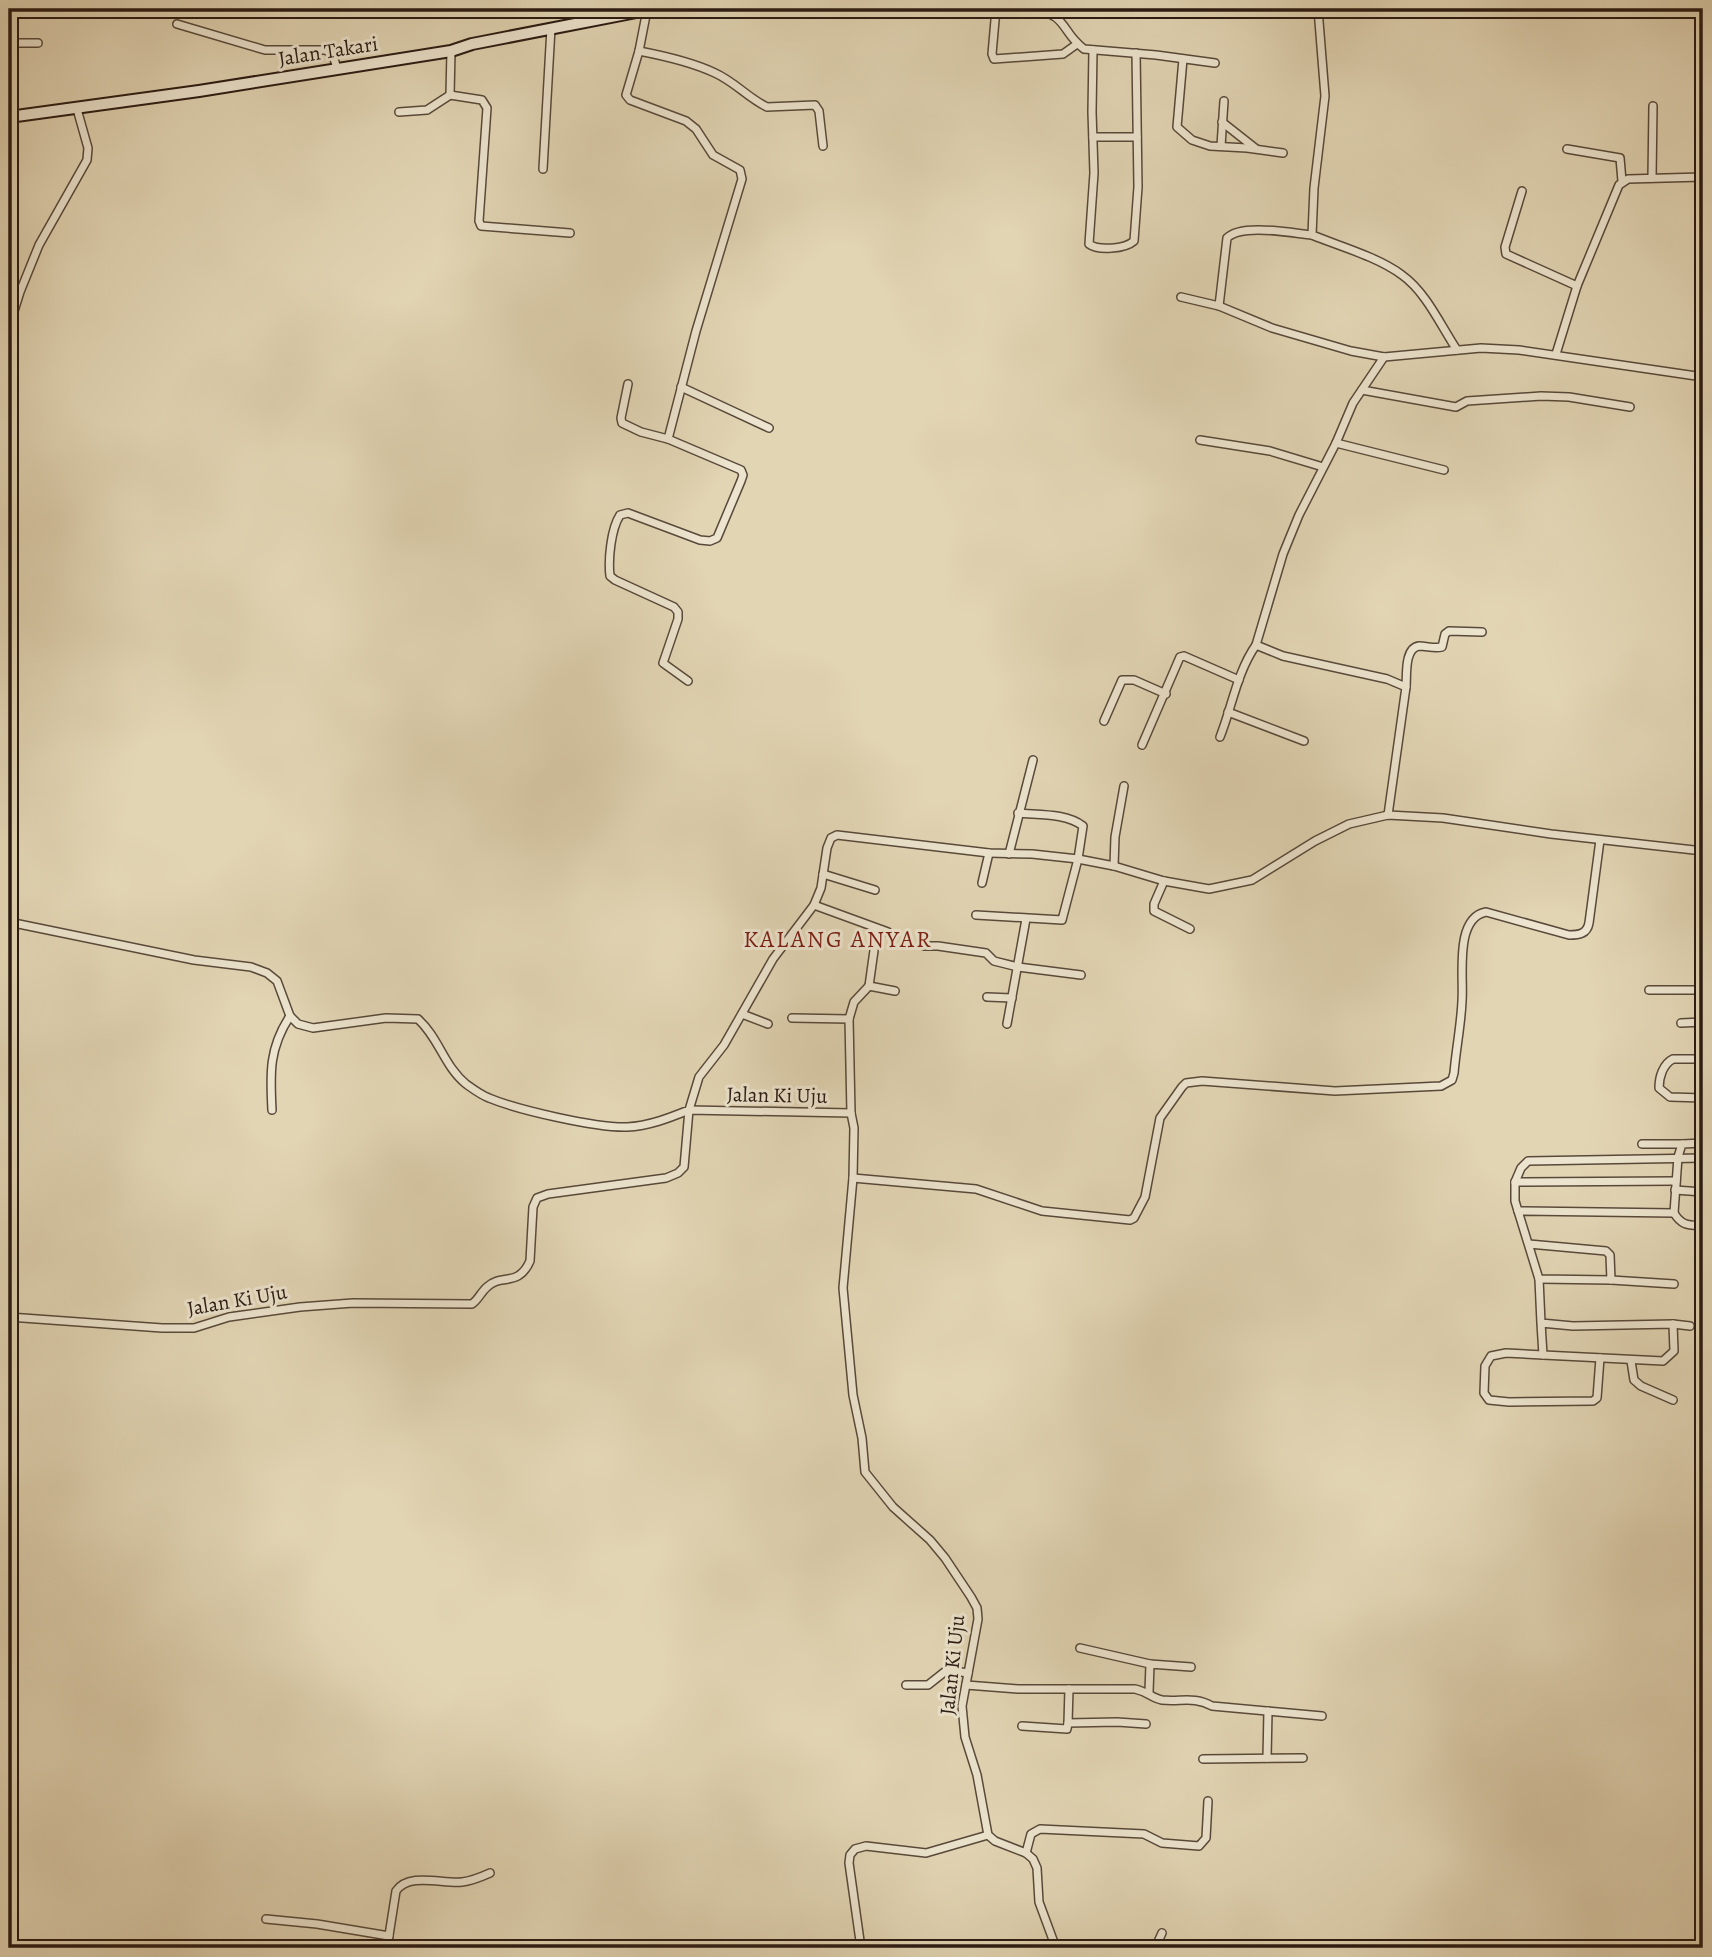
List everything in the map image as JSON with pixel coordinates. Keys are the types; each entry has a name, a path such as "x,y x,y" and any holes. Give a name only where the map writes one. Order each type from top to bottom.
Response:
{"street":[{"path":"649,9 626,95 630,100 687,121 696,129 713,155 740,170 742,179 668,439"},
{"name":"Jalan Takari","path":"9,117 77,109 451,51 472,44 649,9"},
{"path":"996,9 992,54 994,60 1063,54 1077,44"},
{"path":"1032,9 1057,16 1077,44 1084,49 1215,63"},
{"path":"1311,234 1325,96 1318,9"},
{"path":"177,24 265,50 326,50 334,56 337,68"},
{"path":"543,169 551,28"},
{"path":"9,43 38,43"},
{"path":"1093,50 1094,173 1088,244 1095,248 1127,246 1134,241 1139,187 1136,53"},
{"path":"450,95 451,51"},
{"path":"639,51 673,58 716,73 767,107 815,104 819,111 823,146"},
{"path":"1183,59 1177,127 1198,143 1283,153"},
{"path":"399,112 427,110 450,95 482,100 487,108 479,222 481,226 570,233"},
{"path":"1221,146 1223,101"},
{"path":"1652,178 1653,106"},
{"path":"9,327 39,245 88,160 88,148 77,109"},
{"path":"1222,122 1255,149"},
{"path":"1093,137 1137,137"},
{"path":"1556,354 1577,286 1622,181 1620,158 1567,149"},
{"path":"1622,181 1703,177"},
{"path":"1522,191 1505,247 1506,254 1577,286"},
{"path":"1219,306 1227,238 1232,232 1244,230 1311,234 1403,275 1418,291 1457,350"},
{"path":"1181,297 1219,306 1272,328 1351,351 1384,357 1481,348 1556,354 1703,377"},
{"path":"1220,737 1240,680 1256,645 1283,554 1353,403 1384,357"},
{"path":"628,384 622,406 622,423 741,470 743,475 717,538 710,541 700,541 628,513 620,515 615,522 609,568 611,576 674,607 678,612 678,620 663,663 688,681"},
{"path":"681,387 769,428"},
{"path":"1362,390 1456,407 1467,401 1541,396 1569,397 1630,407"},
{"path":"1200,440 1270,451 1323,467"},
{"path":"1336,443 1444,470"},
{"path":"1388,815 1409,654 1413,648 1419,646 1442,647 1445,634 1449,631 1482,632"},
{"path":"1256,645 1283,656 1387,679 1406,687"},
{"path":"1142,745 1182,656 1240,680"},
{"path":"1104,721 1122,680 1134,680 1166,694"},
{"path":"1228,712 1304,741"},
{"path":"1009,854 1033,760"},
{"path":"1114,866 1115,837 1124,786"},
{"path":"975,915 1062,920 1083,837 1081,823 1052,816 1018,813"},
{"path":"9,922 181,957 251,967 267,973 277,981 290,1016 298,1024 313,1028 386,1018 418,1019 426,1026 445,1061 466,1083 488,1098 528,1110 624,1127 666,1119 689,1110 699,1077 724,1045 773,959 814,905 827,848 831,838 837,835 989,853 1078,859 1114,866 1164,881 1209,889 1252,880 1315,841 1349,824 1388,815 1443,818 1703,851"},
{"path":"853,1178 976,1189 1042,1211 1130,1220 1134,1218 1145,1196 1158,1123 1177,1092 1186,1083 1202,1081 1335,1091 1441,1086 1452,1080 1454,1073 1462,1003 1463,946 1473,918 1478,913 1486,912 1569,935 1586,931 1600,840"},
{"path":"982,883 989,853"},
{"path":"823,874 875,890"},
{"path":"1164,881 1154,904 1154,911 1190,929"},
{"path":"814,905 888,932"},
{"path":"1007,1024 1026,919"},
{"path":"851,1113 849,1019 854,1002 869,986 877,929"},
{"path":"924,946 986,953 994,961 1018,967 1082,975"},
{"path":"869,986 895,991"},
{"path":"1650,990 1703,990"},
{"path":"987,998 1012,998"},
{"path":"742,1014 768,1024"},
{"path":"272,1110 270,1069 275,1047 290,1016"},
{"path":"792,1018 849,1019"},
{"path":"1681,1023 1703,1022"},
{"path":"1703,1059 1669,1060 1659,1081 1659,1088 1670,1097 1703,1098"},
{"name":"Jalan Ki Uju","path":"9,1317 194,1328 229,1317 300,1307 354,1303 472,1304 490,1284 517,1277 527,1268 530,1261 533,1207 537,1198 548,1194 666,1178 678,1173 684,1167 689,1110 851,1113 854,1128 853,1178 843,1288 853,1395 862,1438 865,1472 870,1481 945,1558 977,1608 978,1619 962,1720 977,1775 988,1835"},
{"path":"1642,1144 1703,1143"},
{"path":"1682,1144 1678,1157 1674,1213 1685,1225 1703,1226"},
{"path":"1543,1355 1539,1279 1515,1201 1516,1182 1521,1168 1528,1161 1703,1158"},
{"path":"1516,1182 1676,1186 1703,1192"},
{"path":"1518,1211 1674,1213"},
{"path":"1529,1244 1606,1251 1610,1255 1611,1280"},
{"path":"1539,1279 1674,1284"},
{"path":"1541,1323 1573,1326 1689,1326"},
{"path":"1600,1358 1597,1398 1593,1401 1509,1402 1489,1400 1484,1393 1485,1366 1491,1356 1506,1353 1666,1361 1674,1351 1673,1324"},
{"path":"1631,1361 1634,1380 1641,1386 1673,1400"},
{"path":"1080,1648 1150,1664 1191,1667"},
{"path":"1149,1692 1150,1664"},
{"path":"906,1685 928,1685 947,1670 968,1673"},
{"path":"966,1685 1018,1689 1135,1689 1149,1692 1160,1699 1187,1699 1202,1701 1212,1706 1322,1716"},
{"path":"1022,1726 1067,1729 1069,1689"},
{"path":"1267,1758 1268,1711"},
{"path":"1068,1723 1146,1724"},
{"path":"1203,1759 1303,1758"},
{"path":"1026,1853 1031,1834 1040,1829 1144,1834 1162,1843 1199,1846 1206,1838 1208,1801"},
{"path":"861,1948 849,1863 850,1855 855,1849 866,1846 926,1853 988,1835 995,1842 1026,1853 1033,1859 1037,1868 1039,1902 1055,1946 1154,1945 1162,1933"},
{"path":"387,1948 396,1891 401,1884 410,1880 461,1882 490,1873"},
{"path":"266,1919 388,1936"},
{"path":"9,1947 34,1948"}],"district":[{"name":"KALANG ANYAR","path":"838,939"}]}
